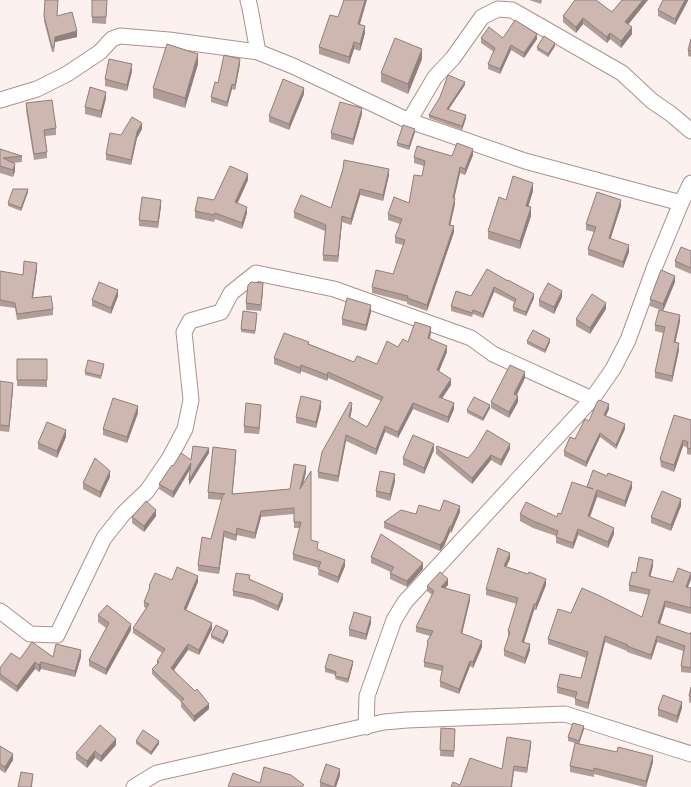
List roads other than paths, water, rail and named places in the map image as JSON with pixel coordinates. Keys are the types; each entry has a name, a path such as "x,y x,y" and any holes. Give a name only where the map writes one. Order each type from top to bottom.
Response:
{"street":[{"path":"248,0 258,52"},
{"path":"409,121 435,77 453,58 482,17 498,8 512,10 622,73 652,101 671,114 691,131"},
{"path":"0,100 37,89 67,74 100,52 112,39 120,36 169,40 258,52 293,66 409,121 525,161 681,203"},
{"path":"366,726 367,696 394,620 405,602 592,399 613,369 628,340 655,266 691,182"},
{"path":"0,611 30,634 56,635 104,538 123,514 148,491 169,459 185,429 191,400 184,332 190,321 221,312 231,293 256,273 334,289 471,338 493,354 592,399"},
{"path":"134,787 157,773 384,722 407,720 565,714 691,754"}]}
